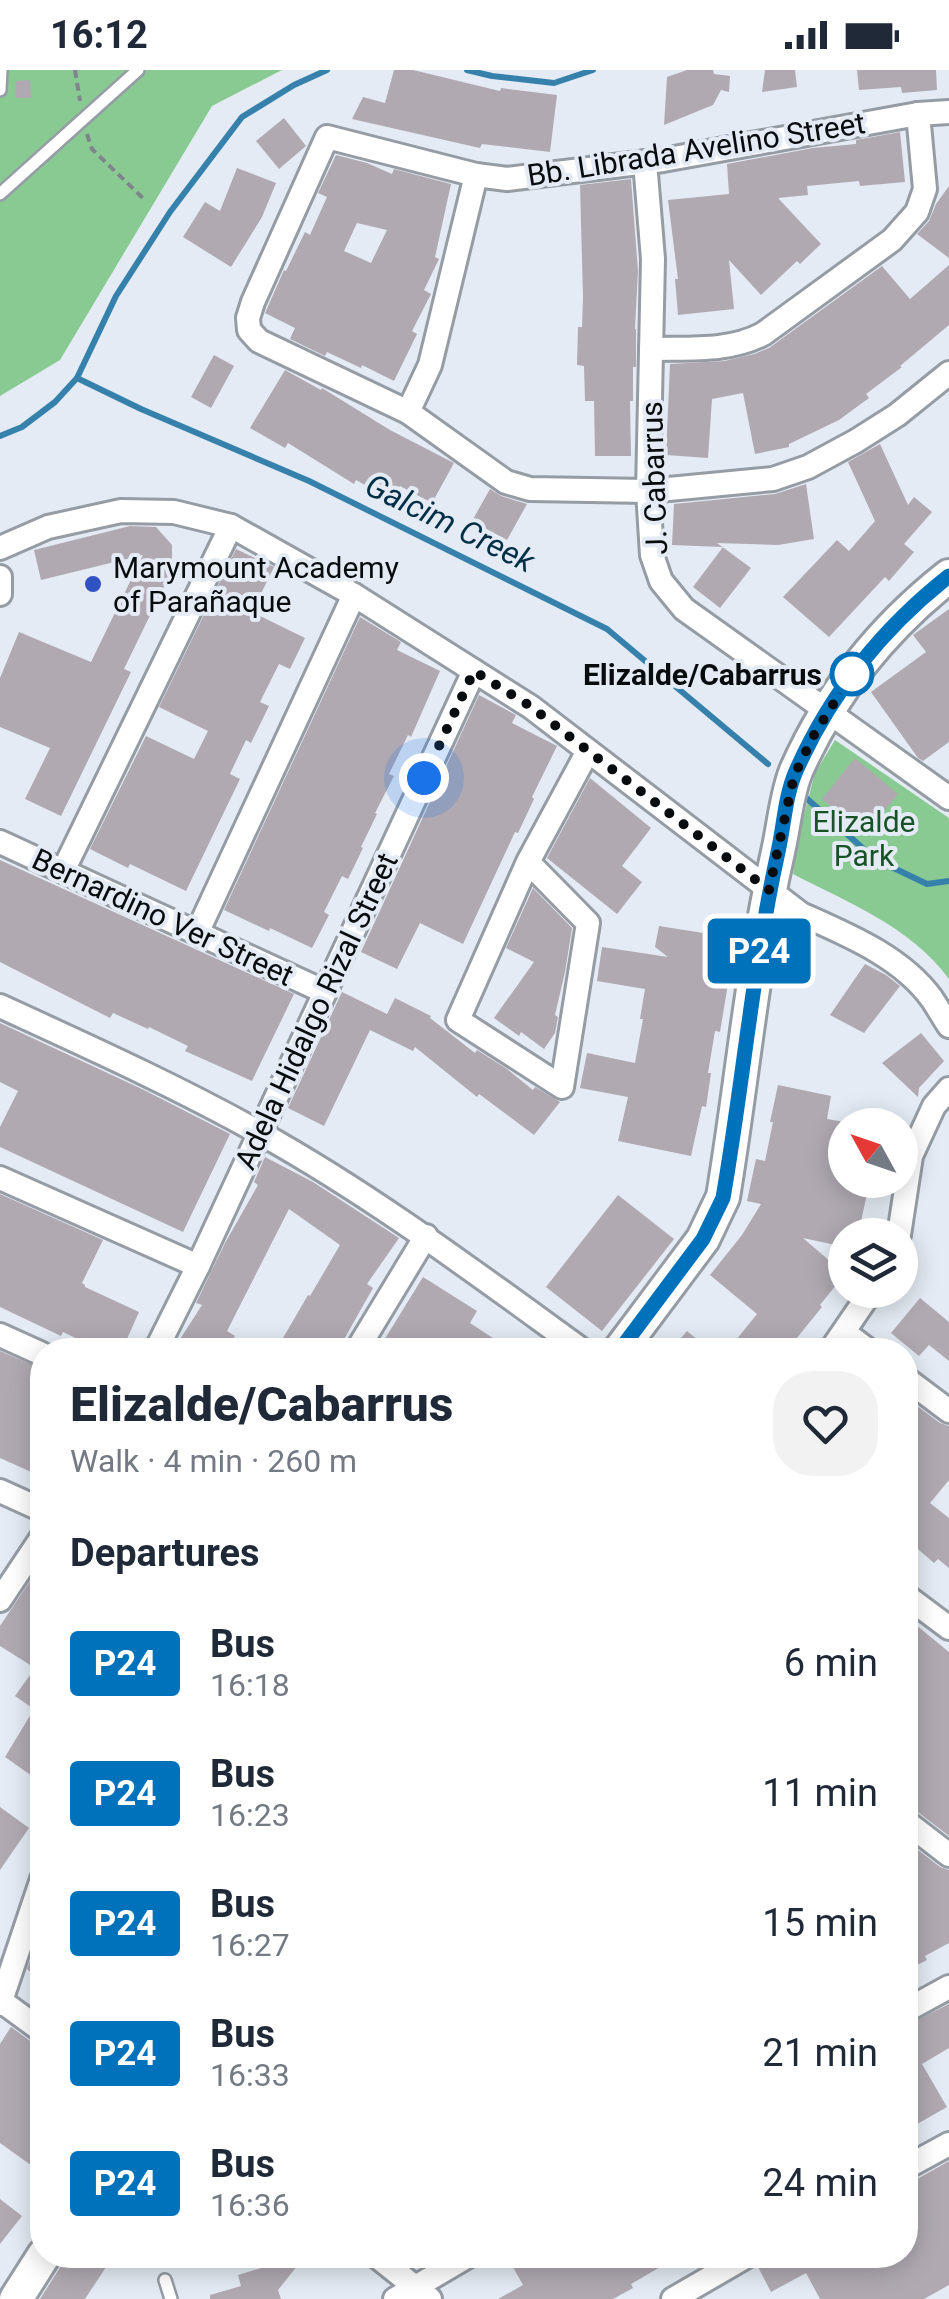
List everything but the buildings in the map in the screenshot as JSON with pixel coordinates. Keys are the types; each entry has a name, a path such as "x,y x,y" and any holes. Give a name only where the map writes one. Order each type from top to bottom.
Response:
{"street":[{"name":"Bb. Librada Avelino Street","path":"408,412 260,341 249,330 253,302 327,137 476,175 507,179 645,162 918,114 949,112"},
{"path":"652,348 710,348 746,342 763,334 892,240 917,212 925,189 918,114"},
{"name":"J. Cabarrus","path":"645,162 653,259 648,491 652,555 661,581 684,609 949,798"},
{"path":"476,175 430,365 408,412 506,482 530,488 648,491 773,479 808,467 856,442 949,374"},
{"path":"0,548 48,527 122,511 174,512 231,526 354,594 530,706 802,914 899,966 930,996 949,1026"},
{"path":"64,872 231,526"},
{"path":"629,1338 703,1239 723,1198 769,890 794,776 828,710 854,671 917,601 949,576"},
{"path":"0,577 0,594"},
{"path":"197,933 354,594"},
{"name":"Adela Hidalgo Rizal Street","path":"162,1338 474,671"},
{"path":"528,862 588,923 562,1086 458,1020 528,862 588,752"},
{"name":"Bernardino Ver Street","path":"0,842 325,992"},
{"path":"0,1006 146,1074 317,1166 426,1236 566,1338"},
{"path":"902,1218 911,1156 934,1106 949,1088"},
{"path":"0,1178 198,1266"},
{"path":"364,1338 426,1236"},
{"path":"839,1338 860,1308"},
{"path":"0,1335 30,1349"},
{"path":"918,1388 949,1411"},
{"path":"0,1491 30,1505"},
{"path":"0,1600 30,1554"},
{"path":"918,1605 949,1628"},
{"path":"918,1830 949,1854"},
{"path":"30,1914 1,2002 30,2022"},
{"path":"918,2004 949,1987"},
{"path":"918,2161 949,2144"},
{"path":"16,2299 36,2268"},
{"path":"391,2268 423,2294"},
{"path":"394,2299 423,2294 454,2268"},
{"path":"672,2299 726,2268"}],"lane":[{"path":"0,90 2,70"},
{"path":"0,194 138,70"},
{"path":"165,2280 171,2299"}],"path":[{"path":"75,70 82,118 92,149 146,201"}],"green space":[{"path":"0,70 282,70 212,106 60,360 0,396"},
{"name":"Elizalde Park","path":"835,740 949,818 949,979 898,931 793,874 815,773"}],"waterway":[{"name":"Galcim Creek","path":"0,436 22,427 55,402 77,378 116,296 170,212 242,117 327,70"},
{"name":"Galcim Creek","path":"467,70 554,83 593,70"},
{"name":"Galcim Creek","path":"77,378 309,481 607,629 768,764"},
{"name":"Galcim Creek","path":"804,796 875,859 927,884 949,881"}],"bus line":[{"name":"P24","path":"629,1338 703,1239 723,1198 769,890 794,776 828,710 854,671 917,601 949,576"}],"place":[{"name":"Marymount Academy of Parañaque","path":"93,584"},
{"name":"Elizalde/Cabarrus","path":"852,674"}],"route":[{"path":"424,778 474,671 530,706 769,890 794,776 828,710 854,671 852,674"}]}
